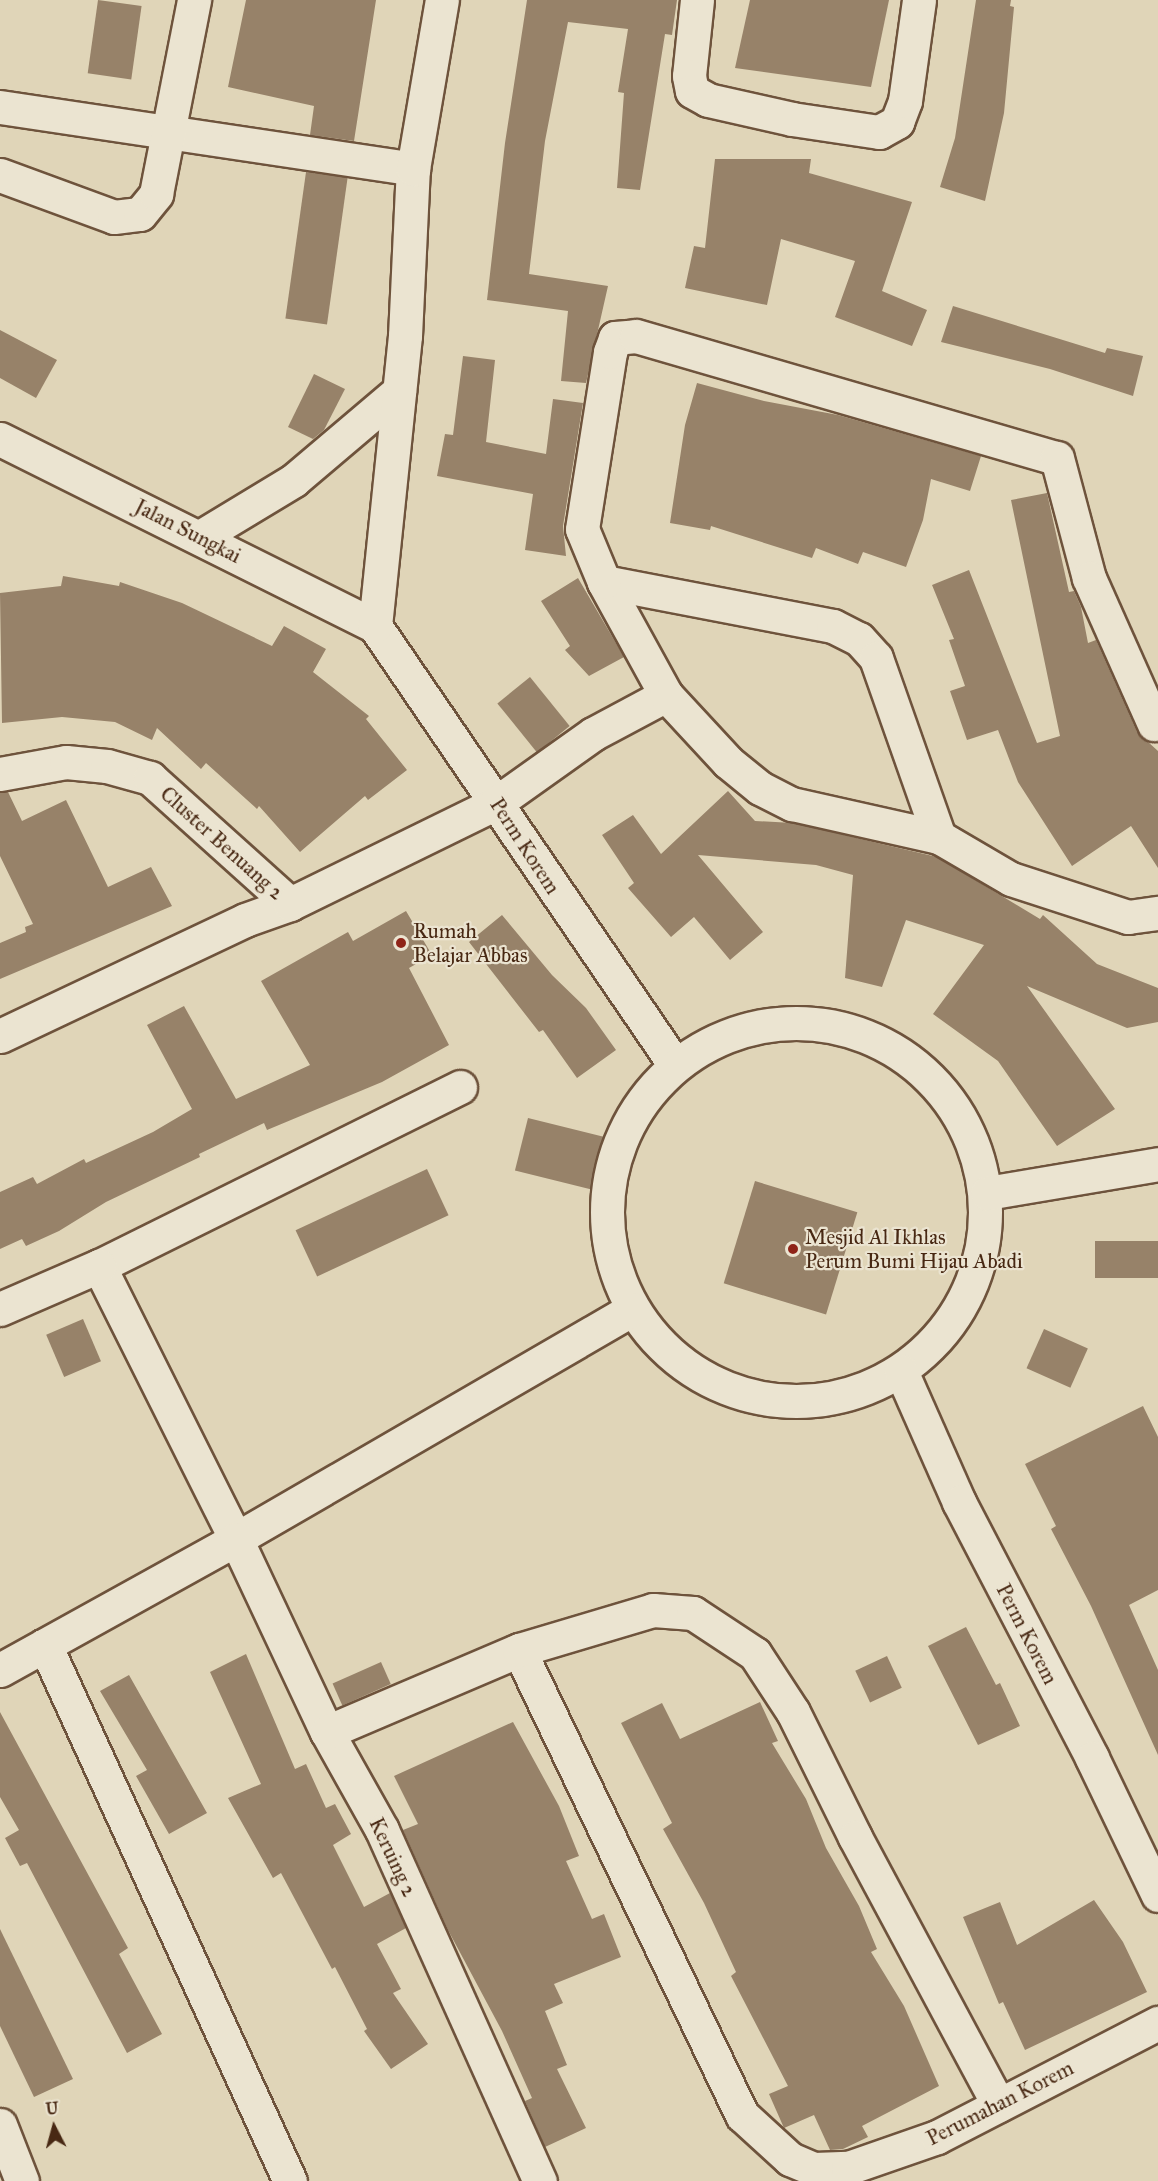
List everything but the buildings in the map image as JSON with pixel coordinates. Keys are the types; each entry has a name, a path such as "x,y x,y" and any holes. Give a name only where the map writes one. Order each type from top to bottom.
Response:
{"street":[{"path":"0,175 114,216 140,214 156,194 171,132 194,0"},
{"path":"375,626 399,390 413,169 442,0"},
{"path":"697,0 689,76 692,91 708,100 792,119 879,132 897,122 905,101 920,0"},
{"path":"0,107 413,169"},
{"path":"1154,724 1089,578 1057,458 636,336 615,338 610,352 582,529 604,582 666,696 728,762 760,788 792,804 939,837 1011,879 1128,917 1158,913"},
{"path":"200,537 294,480 399,390"},
{"name":"Jalan Sungkai","path":"9,450 200,537 375,626"},
{"path":"604,582 833,626 859,639 876,658 939,837"},
{"name":"Perm Korem","path":"375,626 675,1065"},
{"path":"496,803 593,734 666,696"},
{"name":"Cluster Benuang 2","path":"0,774 66,762 107,766 150,778 290,904"},
{"name":"Cluster Benuang 2","path":"0,1036 245,920 290,904 496,803"},
{"path":"803,1022 870,1036 927,1073 968,1128 987,1193 981,1262 951,1324 901,1371 845,1396 783,1401 723,1388 671,1356 632,1309 608,1246 608,1179 632,1116 675,1065 735,1032 803,1022"},
{"path":"0,1309 99,1266 460,1087"},
{"path":"987,1193 1158,1164"},
{"name":"Keruing 2","path":"99,1266 236,1539 327,1731 382,1830 540,2181"},
{"path":"0,1670 236,1539 632,1309"},
{"name":"Perm Korem","path":"901,1371 959,1502 1092,1758 1158,1895"},
{"path":"327,1731 519,1650 653,1610 693,1613 755,1654 793,1712 999,2105"},
{"path":"45,1645 291,2181"},
{"name":"Perumahan Korem","path":"519,1650 742,2115 790,2159 814,2169 848,2168 938,2138 1158,2023"},
{"path":"0,2126 22,2181"}],"place":[{"name":"Rumah Belajar Abbas","path":"401,943"},
{"name":"Mesjid Al Ikhlas Perum Bumi Hijau Abadi","path":"793,1249"}]}
